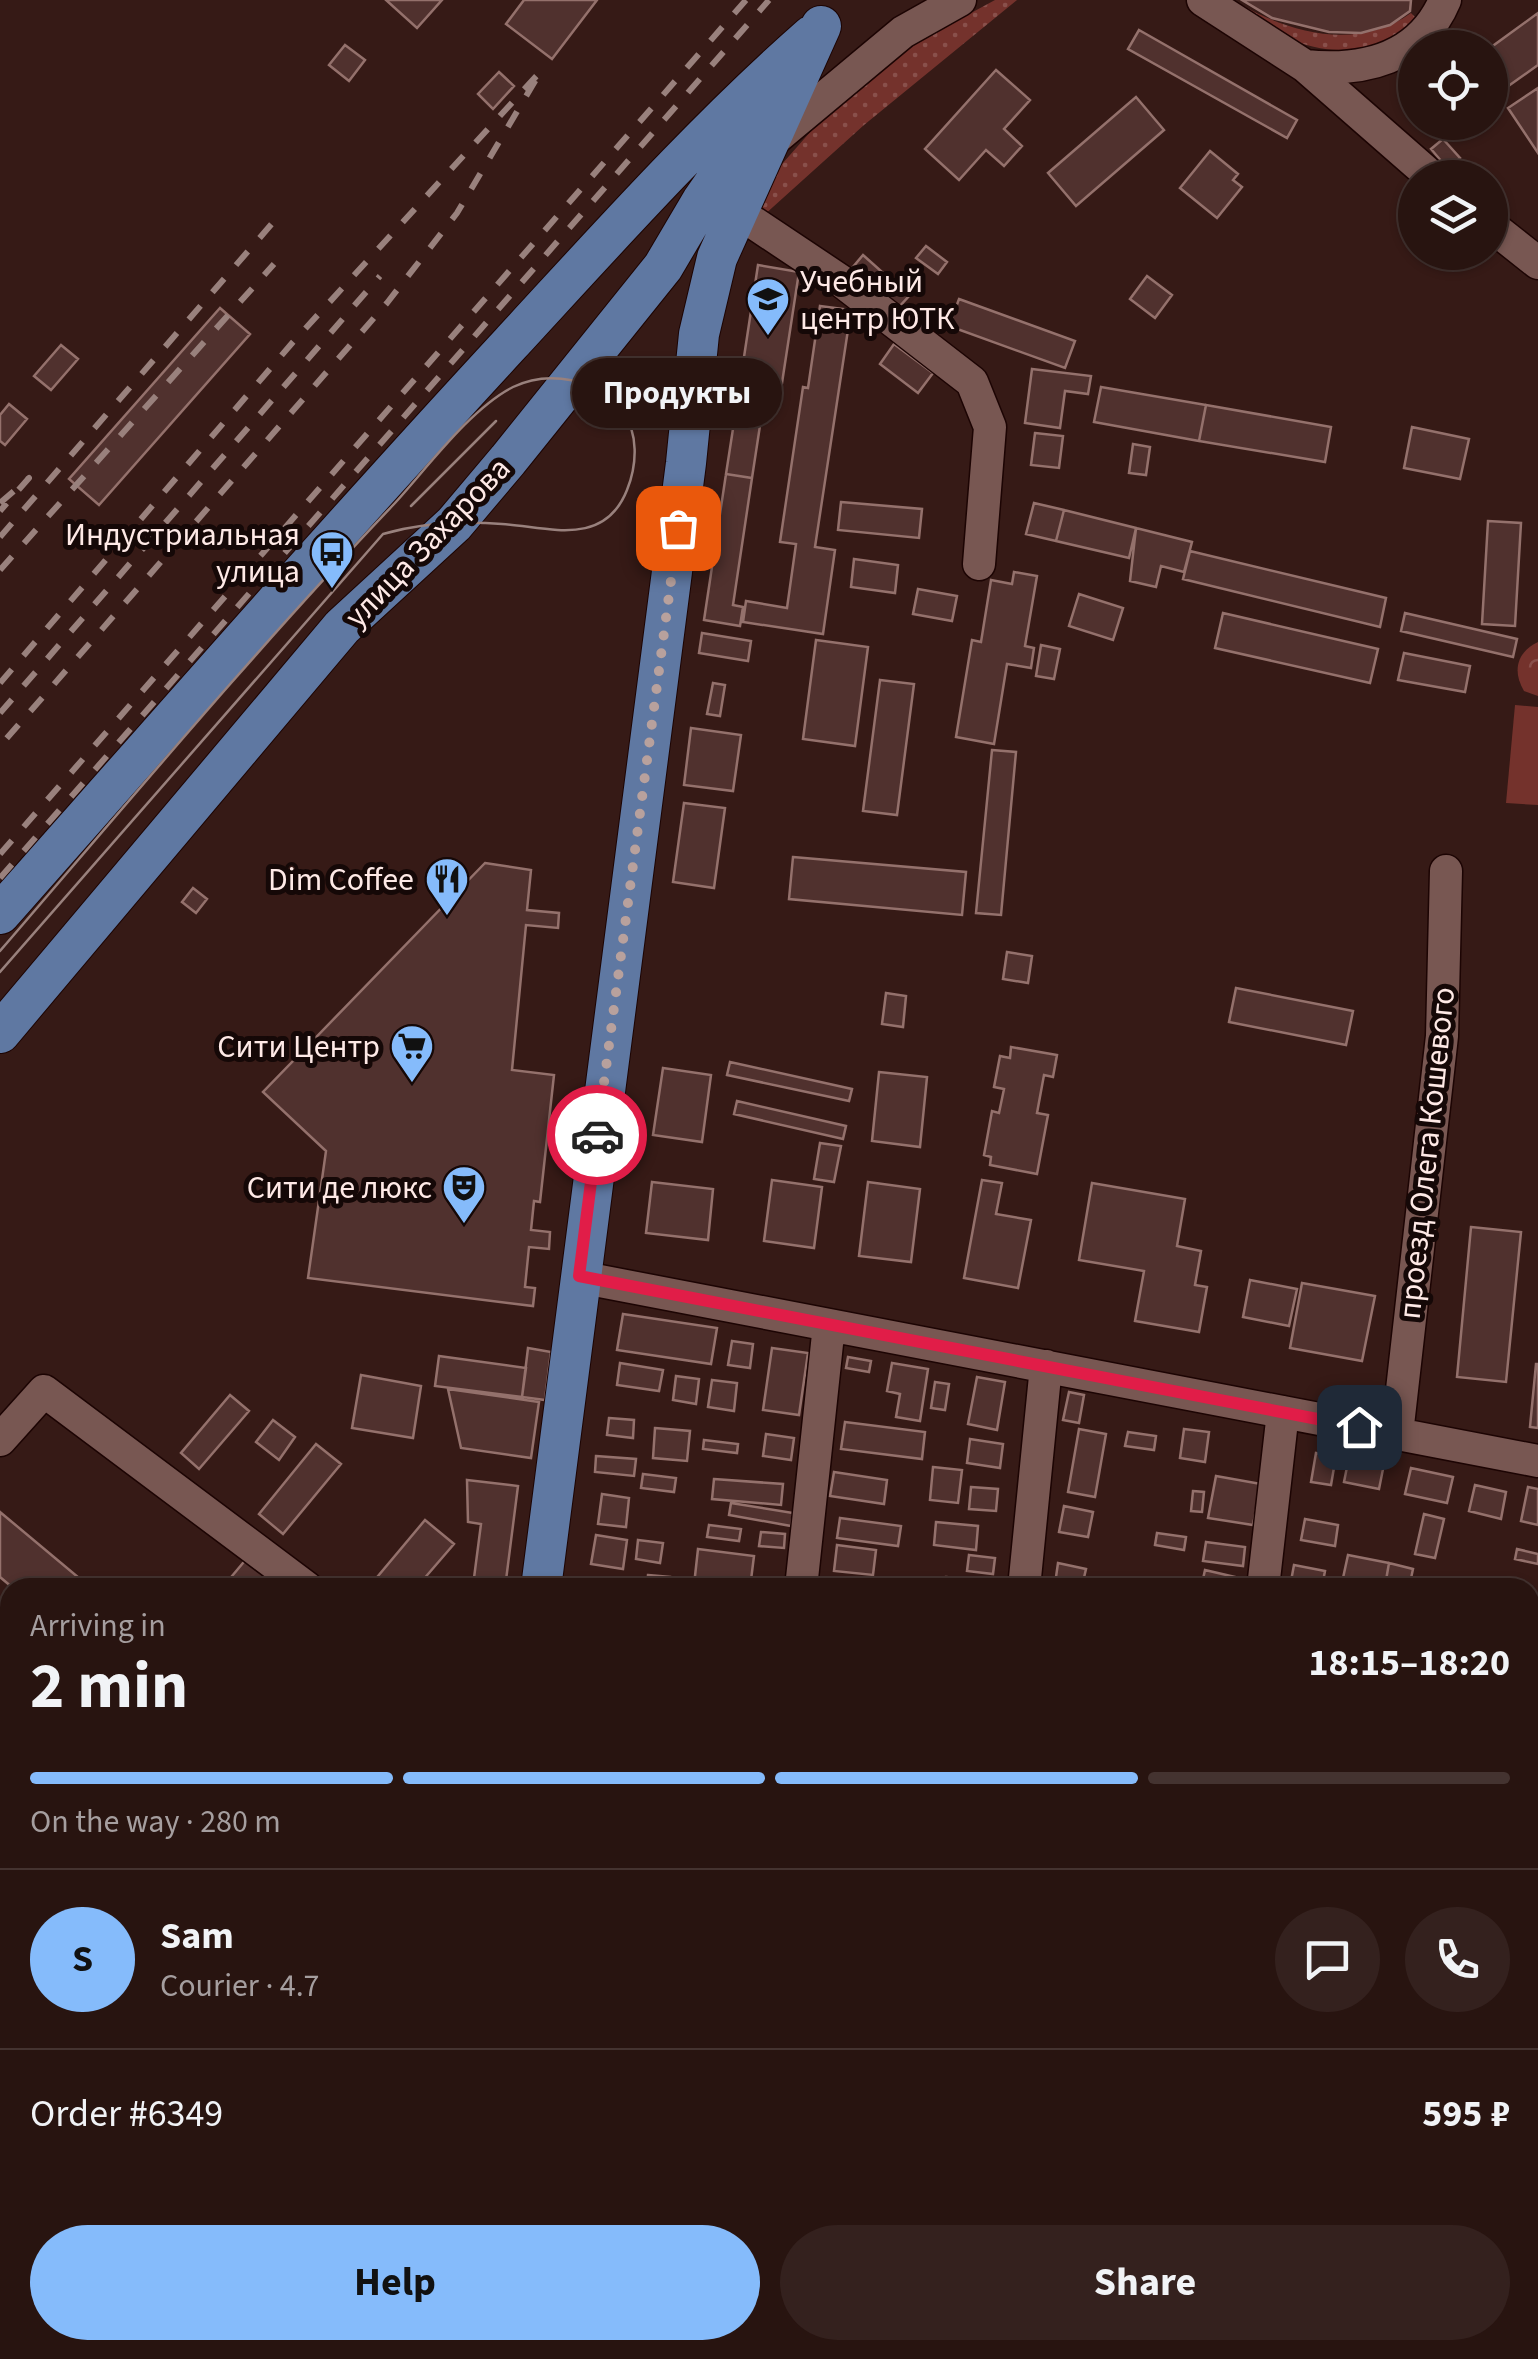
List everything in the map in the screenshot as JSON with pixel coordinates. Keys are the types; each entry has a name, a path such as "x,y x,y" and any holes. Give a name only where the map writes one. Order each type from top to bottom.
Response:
{"main road":[{"path":"542,1578 684,479 699,334 717,258 719,206 770,143 833,13"},
{"path":"0,914 390,473 618,226 753,87 833,13"},
{"name":"улица Захарова","path":"0,1033 342,627 454,524 663,267 719,206 833,13"},
{"path":"656,188 674,185 719,206"},
{"path":"618,226 639,227 650,234 663,267"},
{"path":"591,360 665,309 688,315 699,334"}],"street":[{"path":"770,143 903,32 960,0"},
{"path":"1203,0 1305,66 1413,160"},
{"path":"1305,66 1364,66 1397,56 1427,30 1445,0"},
{"path":"719,206 844,283 972,382 990,427 979,564"},
{"path":"1508,240 1538,264"},
{"name":"проезд Олега Кошевого","path":"1397,1434 1442,1036 1446,871"},
{"path":"579,1276 1538,1461"},
{"path":"802,1578 829,1325"},
{"path":"1025,1578 1046,1366"},
{"path":"0,1440 44,1392 294,1578"},
{"path":"1264,1578 1283,1412"}],"green space":[{"path":"995,0 1017,0 864,125 763,216 758,205 760,189 841,97 923,39"},
{"path":"1242,5 1283,24 1326,34 1370,32 1411,13 1418,20 1370,46 1338,50 1303,44 1255,19"},
{"path":"1538,642 1538,696 1524,691 1518,669 1525,651"},
{"path":"1515,705 1538,707 1538,805 1506,803"}],"building":[{"path":"386,0 442,0 417,28"},
{"path":"524,0 597,0 552,59 506,24"},
{"path":"1242,0 1411,0 1410,11 1390,25 1361,33 1329,32 1272,18"},
{"path":"1538,13 1538,65 1508,86 1508,35"},
{"path":"1139,30 1297,120 1287,138 1128,49"},
{"path":"345,45 365,60 349,81 329,65"},
{"path":"996,70 1030,100 1004,129 1022,146 1004,166 986,150 959,180 925,149"},
{"path":"499,72 514,86 493,109 478,94"},
{"path":"1538,88 1538,153 1508,108"},
{"path":"1136,97 1164,130 1076,206 1048,173"},
{"path":"1444,140 1460,158 1440,160 1431,149"},
{"path":"1210,151 1238,174 1233,180 1242,187 1217,218 1180,188"},
{"path":"926,246 947,262 938,274 916,258"},
{"path":"863,255 909,296 898,308 853,267"},
{"name":"Учебный центр ЮТК","path":"758,265 799,272 778,409 737,403"},
{"path":"1147,276 1172,295 1155,318 1130,299"},
{"path":"959,299 1075,341 1065,368 949,326"},
{"path":"820,306 851,310 815,547 835,550 823,634 743,622 746,601 787,608 796,544 780,542 803,387 808,388"},
{"path":"220,308 250,334 99,505 69,479"},
{"path":"894,344 933,373 918,393 880,364"},
{"path":"61,345 78,359 51,390 34,376"},
{"path":"1032,369 1091,376 1088,394 1065,391 1060,428 1025,423"},
{"path":"1101,387 1206,405 1199,441 1094,422"},
{"path":"737,403 763,406 752,478 726,474"},
{"path":"9,404 27,419 5,445 0,441 0,415"},
{"path":"1206,405 1331,427 1325,462 1199,441"},
{"path":"1412,427 1469,439 1460,479 1404,468"},
{"path":"1035,433 1063,436 1059,468 1031,465"},
{"path":"1133,444 1150,447 1146,475 1129,473"},
{"path":"726,474 752,478 733,605 743,607 740,626 704,620"},
{"path":"841,502 922,509 919,538 838,530"},
{"path":"1034,503 1064,510 1056,541 1026,534"},
{"path":"1064,510 1136,528 1129,558 1056,541"},
{"path":"1488,521 1521,523 1515,626 1482,624"},
{"path":"1136,528 1192,542 1184,572 1161,566 1156,587 1130,581"},
{"path":"1190,551 1386,598 1380,627 1183,579"},
{"path":"854,559 898,565 895,593 851,587"},
{"path":"1014,572 1037,576 1025,646 1034,648 1031,668 1007,664 994,744 956,737 972,640 981,642 991,580 1012,584"},
{"path":"918,589 957,596 952,621 913,614"},
{"path":"1079,594 1123,608 1113,640 1069,626"},
{"path":"1223,613 1378,649 1370,683 1215,648"},
{"path":"1405,613 1517,639 1513,657 1401,631"},
{"path":"702,633 751,641 748,661 699,653"},
{"path":"816,640 868,647 855,746 803,739"},
{"path":"1041,645 1060,649 1054,679 1036,676"},
{"path":"1404,653 1470,666 1465,692 1398,680"},
{"path":"880,680 914,684 897,815 863,811"},
{"path":"713,683 725,685 720,716 707,714"},
{"path":"691,728 741,735 733,791 684,785"},
{"path":"992,750 1016,752 1001,915 976,913"},
{"path":"684,803 725,808 714,888 673,882"},
{"path":"793,857 966,872 962,915 789,899"},
{"name":"Сити Центр","path":"485,863 531,870 527,910 559,913 558,928 526,925 512,1070 554,1075 540,1202 534,1201 531,1230 550,1232 549,1249 529,1247 525,1287 535,1288 533,1306 308,1278 326,1151 263,1092"},
{"path":"193,888 207,899 196,913 182,902"},
{"path":"1007,952 1032,956 1028,983 1003,979"},
{"path":"1236,988 1353,1011 1346,1045 1229,1022"},
{"path":"886,993 906,996 903,1027 882,1024"},
{"path":"1011,1047 1057,1055 1053,1077 1044,1075 1037,1113 1048,1115 1037,1174 990,1165 991,1157 984,1155 992,1111 999,1113 1004,1089 994,1087 1000,1056 1010,1058"},
{"path":"730,1062 852,1089 849,1101 727,1075"},
{"path":"663,1068 711,1075 702,1142 653,1135"},
{"path":"879,1072 927,1077 920,1147 872,1141"},
{"path":"737,1101 846,1126 843,1139 734,1114"},
{"path":"820,1143 841,1146 834,1182 814,1179"},
{"path":"772,1180 822,1187 814,1248 764,1241"},
{"path":"982,1180 1002,1183 996,1214 1031,1220 1018,1288 964,1278"},
{"path":"652,1182 713,1189 708,1240 646,1233"},
{"path":"868,1182 920,1189 911,1262 859,1256"},
{"path":"1092,1183 1185,1199 1177,1246 1201,1251 1195,1285 1207,1287 1199,1332 1135,1321 1144,1271 1079,1260"},
{"path":"1471,1227 1521,1232 1506,1382 1457,1377"},
{"path":"1250,1280 1297,1289 1289,1326 1243,1317"},
{"path":"1302,1283 1375,1296 1362,1361 1290,1348"},
{"path":"623,1314 717,1328 711,1364 617,1350"},
{"path":"732,1341 753,1344 750,1368 728,1365"},
{"path":"528,1348 551,1352 545,1400 522,1397"},
{"path":"772,1348 808,1353 799,1415 763,1410"},
{"path":"439,1356 526,1368 522,1397 435,1386"},
{"path":"848,1357 871,1361 869,1372 846,1368"},
{"path":"620,1363 663,1370 659,1391 617,1385"},
{"path":"892,1363 928,1369 920,1421 896,1417 900,1394 887,1391"},
{"path":"1538,1364 1538,1428 1530,1427"},
{"path":"361,1375 421,1386 413,1438 352,1428"},
{"path":"676,1376 699,1379 696,1404 673,1400"},
{"path":"977,1377 1005,1382 997,1430 968,1424"},
{"path":"712,1380 737,1383 734,1411 708,1407"},
{"path":"935,1382 949,1384 945,1410 931,1408"},
{"path":"448,1389 539,1402 531,1458 461,1448"},
{"path":"1069,1392 1084,1395 1079,1423 1063,1420"},
{"path":"230,1395 249,1411 199,1469 181,1453"},
{"path":"609,1418 634,1420 633,1438 607,1435"},
{"path":"273,1420 295,1437 279,1460 256,1442"},
{"path":"845,1422 925,1432 922,1459 841,1449"},
{"path":"655,1428 690,1431 687,1461 653,1458"},
{"path":"1079,1429 1106,1434 1095,1497 1068,1492"},
{"path":"1184,1429 1209,1432 1205,1462 1180,1458"},
{"path":"1128,1432 1156,1436 1154,1450 1125,1446"},
{"path":"766,1434 794,1438 791,1460 763,1456"},
{"path":"970,1439 1003,1444 1000,1468 967,1463"},
{"path":"704,1440 738,1444 737,1453 703,1449"},
{"path":"316,1444 341,1464 283,1534 259,1514"},
{"path":"1316,1453 1336,1456 1331,1485 1311,1482"},
{"path":"596,1456 636,1459 634,1476 595,1472"},
{"path":"1348,1462 1383,1469 1379,1489 1344,1482"},
{"path":"933,1467 962,1470 958,1503 930,1500"},
{"path":"1411,1468 1453,1477 1447,1503 1405,1494"},
{"path":"834,1472 887,1480 884,1504 830,1496"},
{"path":"643,1474 676,1478 674,1492 641,1488"},
{"path":"1216,1476 1261,1484 1253,1525 1208,1518"},
{"path":"714,1479 783,1484 781,1505 712,1499"},
{"path":"467,1480 518,1486 506,1578 474,1578 481,1524 468,1522"},
{"path":"1475,1485 1506,1492 1501,1519 1469,1511"},
{"path":"971,1487 998,1489 996,1511 969,1509"},
{"path":"1528,1487 1538,1489 1538,1525 1521,1521"},
{"path":"1193,1491 1204,1492 1202,1512 1191,1511"},
{"path":"602,1494 629,1498 626,1527 598,1524"},
{"path":"731,1503 793,1513 791,1526 729,1515"},
{"path":"1064,1506 1093,1512 1088,1537 1059,1532"},
{"path":"0,1512 79,1578 1,1578"},
{"path":"1424,1514 1444,1519 1435,1558 1415,1554"},
{"path":"840,1518 901,1526 898,1546 837,1538"},
{"path":"1305,1519 1338,1525 1335,1546 1301,1540"},
{"path":"425,1520 454,1544 425,1578 376,1578"},
{"path":"936,1522 978,1526 976,1550 934,1545"},
{"path":"709,1525 741,1529 739,1541 707,1537"},
{"path":"761,1532 785,1534 784,1548 759,1546"},
{"path":"1157,1533 1186,1537 1184,1550 1155,1545"},
{"path":"596,1535 627,1540 623,1569 591,1564"},
{"path":"638,1540 663,1543 660,1563 636,1559"},
{"path":"1206,1542 1245,1547 1243,1566 1203,1561"},
{"path":"837,1545 876,1550 873,1575 834,1571"},
{"path":"698,1549 754,1556 751,1578 695,1578"},
{"path":"1517,1549 1538,1554 1538,1564 1515,1559"},
{"path":"969,1555 995,1558 993,1574 967,1571"},
{"path":"1348,1555 1389,1563 1386,1578 1343,1578"},
{"path":"248,1557 272,1578 230,1578"},
{"path":"1058,1563 1086,1569 1084,1578 1056,1577"},
{"path":"1389,1563 1413,1569 1411,1578 1386,1578"},
{"path":"1294,1565 1325,1571 1324,1578 1292,1578"},
{"path":"1205,1570 1235,1577 1235,1578 1203,1578"}],"tram line":[{"path":"0,951 244,668 481,409 513,387 557,378 600,391 622,411 634,439 633,470 617,508 604,520 573,530 456,523 383,534 0,972"},
{"path":"411,506 496,421"}],"railway":[{"path":"0,854 746,0"},
{"path":"0,878 769,0"},
{"path":"0,683 293,342 541,71 457,213 387,303 0,746"},
{"path":"0,537 276,219"},
{"path":"0,570 274,264"},
{"path":"0,713 380,276"},
{"path":"0,503 29,478 0,511"}],"way so far":[{"path":"597,1135 678,528"}],"place":[{"name":"Учебный центр ЮТК","path":"768,337"},
{"name":"Продукты","path":"678,528"},
{"name":"Индустриальная улица","path":"332,590"},
{"name":"Dim Coffee","path":"447,917"},
{"name":"Сити Центр","path":"412,1084"},
{"name":"Сити де люкс","path":"464,1225"}],"route":[{"path":"597,1135 579,1276 1359,1427"}]}
